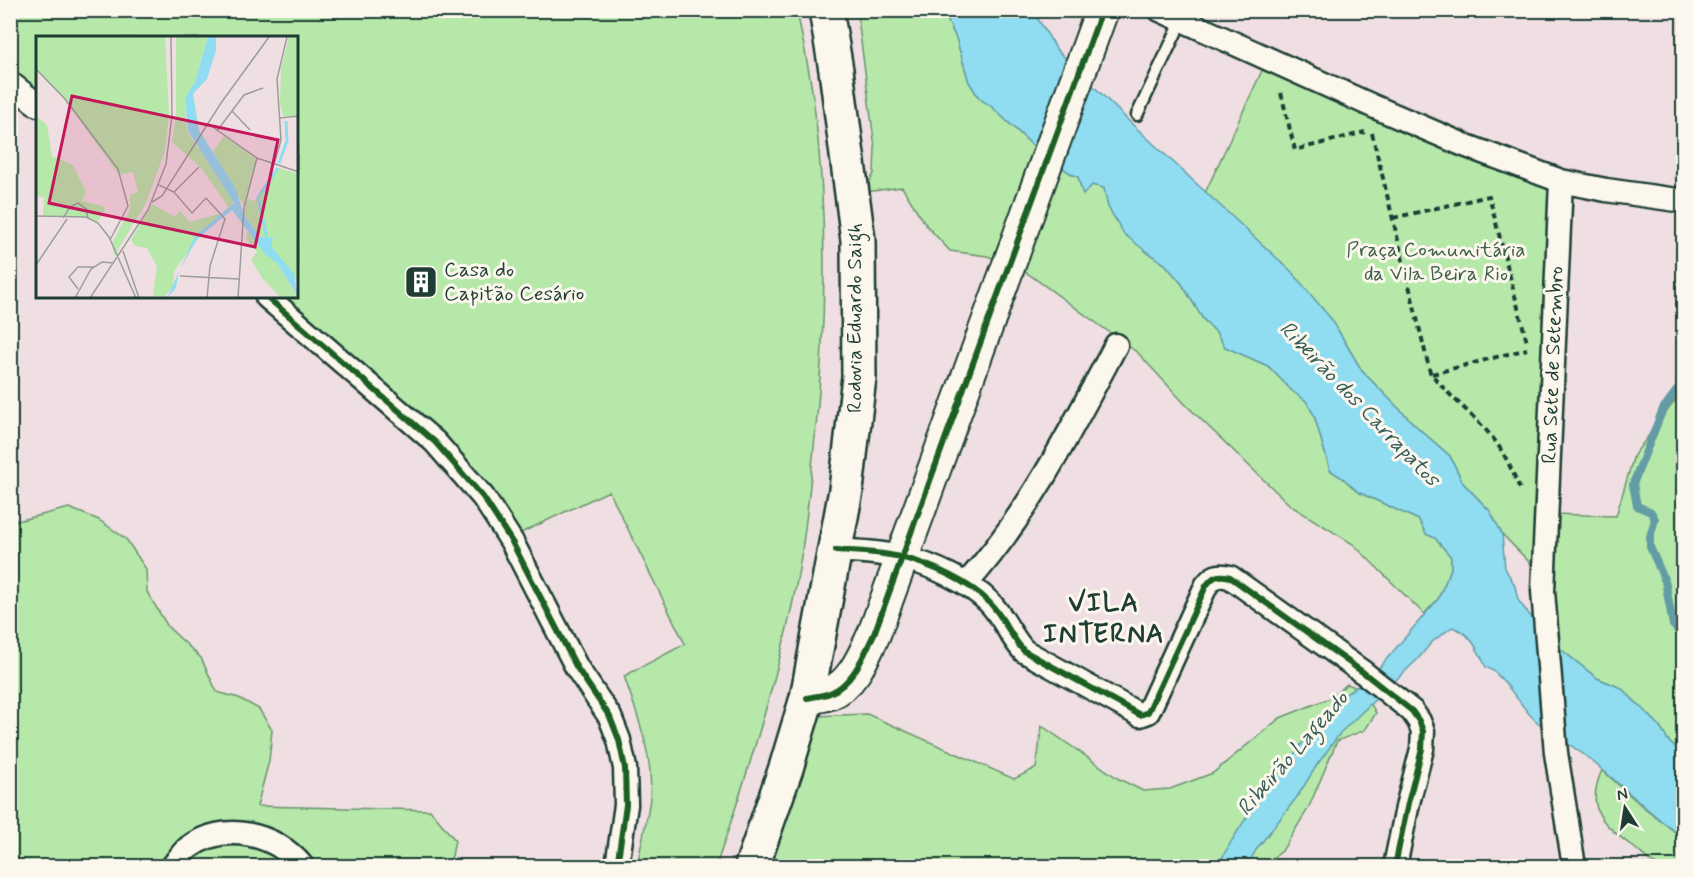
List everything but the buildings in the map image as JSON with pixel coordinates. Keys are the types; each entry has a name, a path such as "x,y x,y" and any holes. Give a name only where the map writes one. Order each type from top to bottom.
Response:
{"highway":[{"name":"Rodovia Eduardo Saigh","path":"752,867 807,698 836,550 859,377 858,240 853,191 826,10"}],"street":[{"path":"807,698 830,693 844,685 874,634 1102,10"},
{"path":"1160,10 1182,20 1207,19 1272,60 1464,145 1561,181 1683,201"},
{"path":"10,82 36,103"},
{"name":"Rua Sete de Setembro","path":"1561,181 1543,591 1556,753 1574,867"},
{"path":"268,298 435,442 483,497 507,534 577,668 610,717 619,741 625,768 626,805 617,867"},
{"path":"966,584 989,559 1009,531 1074,424 1116,345"},
{"path":"836,550 903,557 966,584 989,602 1024,651 1140,715 1148,712 1206,586 1212,578 1221,575 1230,577 1364,673 1412,711 1419,722 1423,731 1422,740 1395,867"},
{"path":"173,867 186,849 204,838 226,833 244,833 272,842 297,860 302,867"}],"lane":[{"path":"1137,115 1182,20"}],"path":[{"path":"1272,60 1295,150 1407,121"},
{"path":"1371,130 1432,374 1492,437 1505,457 1524,500"},
{"path":"1393,218 1486,195 1491,198 1528,348 1526,351 1432,374"}],"green space":[{"path":"10,11 797,11 814,104 822,192 823,325 817,413 797,583 759,735 716,866 637,866 649,807 651,783 647,751 624,676 685,644 609,491 506,540 432,445 262,298 298,298 298,36 36,36 36,109 11,87"},
{"path":"857,11 948,11 948,21 956,38 969,82 979,98 992,107 1030,143 1078,177 1083,194 1092,185 1104,188 1108,207 1148,253 1165,264 1182,284 1203,319 1216,332 1225,347 1268,366 1306,401 1314,415 1330,470 1358,492 1419,520 1426,534 1435,538 1451,557 1451,569 1438,599 1424,614 1353,544 1291,506 1185,404 1138,353 1020,268 987,256 950,251 926,225 902,187 865,192 874,173 875,148"},
{"name":"Praça Comunitária da Vila Beira Rio","path":"1267,60 1558,183 1540,573 1502,534 1490,511 1463,483 1450,456 1417,427 1362,371 1332,320 1205,193"},
{"path":"1683,390 1683,753 1670,743 1657,723 1621,688 1597,678 1554,644 1552,514 1616,516 1634,455"},
{"path":"69,508 99,520 126,539 146,569 147,592 168,627 201,658 217,692 239,698 259,709 272,730 269,761 257,806 430,810 455,840 452,856 447,866 11,866 11,521"},
{"path":"1347,684 1363,690 1376,713 1365,730 1337,741 1308,809 1282,851 1263,866 766,866 814,716 867,714 1014,779 1036,768 1042,726 1119,779 1143,791 1170,789 1213,773 1280,718 1330,698"},
{"path":"1602,770 1642,806 1683,838 1683,866 1666,867 1654,864 1607,825 1601,817 1595,797"}],"water":[{"name":"Ribeirão dos Carrapatos","path":"948,11 1033,11 1057,50 1132,124 1291,271 1332,320 1362,371 1417,427 1450,456 1463,483 1490,511 1502,534 1505,568 1515,586 1518,600 1535,622 1554,644 1597,678 1621,688 1657,723 1670,743 1683,753 1683,838 1588,758 1538,723 1498,675 1486,667 1477,648 1469,638 1452,627 1431,643 1418,659 1341,732 1297,797 1256,850 1247,866 1218,866 1254,808 1321,718 1342,696 1372,676 1438,599 1451,569 1451,557 1435,538 1426,534 1419,520 1358,492 1330,470 1314,415 1306,401 1292,391 1268,366 1225,347 1216,332 1203,319 1182,284 1165,264 1124,234 1108,207 1104,188 1092,185 1083,195 1078,177 1030,143 992,107 979,98 969,82 956,38 948,21"}],"waterway":[{"path":"1684,381 1663,409 1633,484 1637,506 1651,512 1655,519 1650,547 1665,581 1673,625 1684,637"}],"cycle path":[{"path":"807,698 830,693 845,683 857,668 874,634 1102,10"},
{"path":"268,298 435,442 483,497 512,542 577,668 610,717 619,740 625,768 626,805 617,866"},
{"path":"836,550 896,556 926,565 961,581 989,602 1024,651 1140,715 1148,712 1206,586 1216,577 1230,577 1364,673 1412,711 1419,721 1423,731 1422,749 1395,866"}],"place":[{"name":"Casa do Capitão Cesário","path":"421,282"}],"district":[{"name":"VILA INTERNA","path":"1104,618"}],"water label":[{"name":"Ribeirão Lageado","path":"1293,754"}]}
